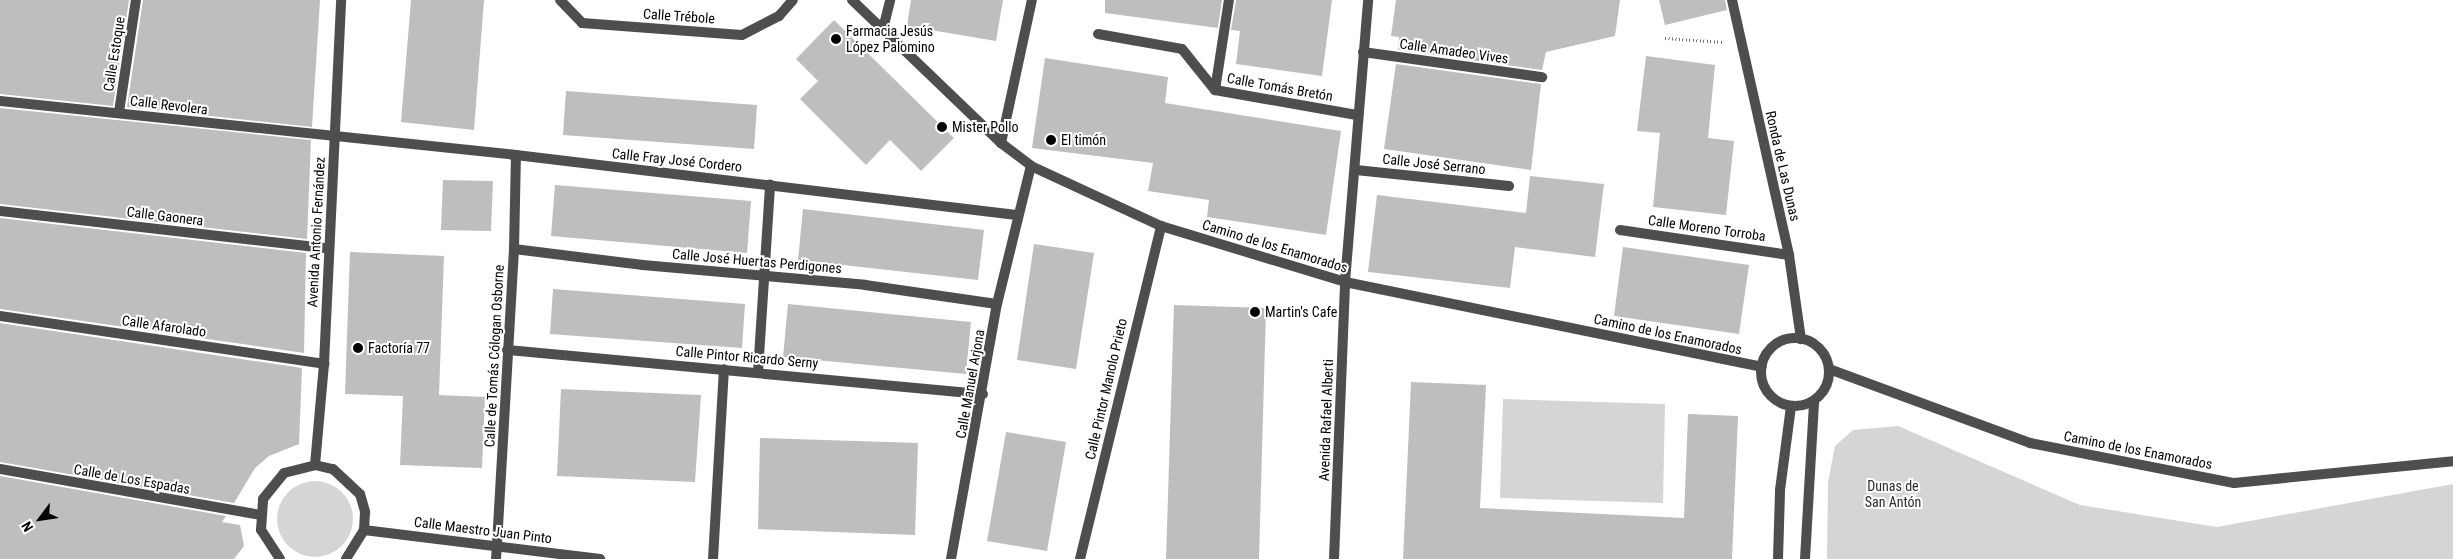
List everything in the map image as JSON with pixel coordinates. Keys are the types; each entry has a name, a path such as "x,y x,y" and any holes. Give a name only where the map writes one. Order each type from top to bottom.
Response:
{"street":[{"name":"Calle Estoque","path":"119,112 136,0"},
{"name":"Avenida Antonio Fernández","path":"315,465 324,364 327,248 341,0"},
{"name":"Calle Trébole","path":"560,0 582,23 742,35 779,16 793,0"},
{"name":"Camino de los Enamorados","path":"852,0 1001,143 1031,166 1161,226 1345,282 1761,368"},
{"path":"883,29 890,0"},
{"path":"1001,143 1032,0"},
{"path":"1215,90 1229,0"},
{"name":"Avenida Rafael Alberti","path":"1334,559 1345,282 1356,170 1357,115 1368,0"},
{"name":"Ronda de Las Dunas","path":"1732,0 1789,254 1801,339"},
{"name":"Calle Tomás Bretón","path":"1098,34 1182,49 1215,90 1357,115"},
{"name":"Calle Amadeo Vives","path":"1363,52 1542,77"},
{"name":"Calle Revolera","path":"0,101 119,112 334,139"},
{"name":"Calle Fray José Cordero","path":"334,139 516,156 770,184 1016,215"},
{"name":"Calle de Tomás Cólogan Osborne","path":"496,559 514,249 516,156"},
{"name":"Calle Manuel Arjona","path":"951,559 983,394 997,304 1016,215 1031,166"},
{"name":"Calle José Serrano","path":"1356,170 1509,186"},
{"path":"758,372 770,184"},
{"name":"Calle Gaonera","path":"0,211 327,248"},
{"name":"Calle Pintor Manolo Prieto","path":"1080,559 1161,226"},
{"name":"Calle Moreno Torroba","path":"1620,230 1789,254"},
{"name":"Calle José Huertas Perdigones","path":"514,249 643,265 865,285 997,304"},
{"name":"Calle Afarolado","path":"0,316 324,364"},
{"path":"1801,339 1820,349 1829,369 1826,387 1814,401 1791,406 1768,393 1761,368 1764,357 1780,342 1801,339"},
{"name":"Calle Pintor Ricardo Serny","path":"508,350 983,394"},
{"path":"713,559 724,369"},
{"name":"Camino de los Enamorados","path":"1829,369 2030,443 2234,483 2453,461"},
{"path":"1805,559 1814,401"},
{"path":"1778,559 1780,490 1791,406"},
{"path":"275,558 261,530 260,515 263,499 284,474 315,465 333,469 348,479 360,494 365,512 364,530 346,559"},
{"name":"Calle de Los Espadas","path":"0,469 260,515"},
{"name":"Calle Maestro Juan Pinto","path":"364,530 497,544 600,559"}],"path":[{"path":"1664,38 1741,41"}],"green space":[{"path":"1503,399 1665,404 1663,503 1500,498"},
{"name":"Dunas de San Antón","path":"1898,426 2080,505 2217,527 2453,484 2453,559 1827,559 1828,482 1835,446 1853,430"},
{"path":"315,481 329,484 342,492 350,505 353,519 350,533 342,546 329,554 315,557 301,554 288,546 280,533 277,519 280,505 288,492 301,484"}],"building":[{"path":"0,0 129,0 113,106 0,94"},
{"path":"143,0 320,0 312,127 127,107"},
{"path":"411,0 484,0 474,130 401,122"},
{"path":"911,0 1003,0 996,41 907,26"},
{"path":"1105,0 1222,0 1218,28 1105,13"},
{"path":"1236,0 1332,0 1322,76 1236,64 1240,31 1231,30"},
{"path":"1396,0 1620,0 1615,36 1546,52 1542,70 1398,50 1399,37 1391,36"},
{"path":"1659,0 1725,0 1727,10 1665,25"},
{"path":"834,20 954,138 921,171 890,140 866,165 800,99 818,81 796,59"},
{"path":"1646,56 1715,65 1708,138 1734,141 1726,215 1653,207 1660,133 1637,131"},
{"path":"1045,58 1168,77 1165,103 1341,131 1326,235 1207,217 1209,200 1148,191 1153,163 1032,148"},
{"path":"1396,64 1541,84 1531,170 1384,149"},
{"path":"566,91 757,105 754,149 563,135"},
{"path":"0,108 311,140 307,239 0,204"},
{"path":"1530,176 1604,184 1595,257 1515,247 1510,288 1368,272 1377,195 1526,213"},
{"path":"443,180 493,181 491,231 441,230"},
{"path":"555,185 751,201 747,253 551,236"},
{"path":"803,209 984,230 978,280 798,260"},
{"path":"0,218 306,253 304,353 0,309"},
{"path":"1034,244 1094,253 1076,369 1017,360"},
{"path":"1623,247 1749,265 1739,334 1614,316"},
{"path":"350,252 444,256 439,395 485,397 482,468 400,465 403,396 345,394"},
{"path":"553,289 745,304 742,348 550,334"},
{"path":"788,304 971,322 966,374 783,357"},
{"path":"1174,305 1266,308 1259,559 1166,559"},
{"path":"0,323 302,368 299,444 269,456 255,468 234,503 0,462"},
{"path":"1411,382 1486,385 1480,508 1684,518 1688,414 1738,416 1732,559 1403,559"},
{"path":"561,389 701,395 695,482 557,476"},
{"path":"1006,432 1066,442 1047,551 987,541"},
{"path":"760,438 918,443 915,535 758,529"},
{"path":"0,476 226,516 222,522 240,525 244,546 234,559 0,559"}],"place":[{"name":"Farmacia Jesús López Palomino","path":"836,39"},
{"name":"Mister Pollo","path":"942,127"},
{"name":"El timón","path":"1051,140"},
{"name":"Martin's Cafe","path":"1255,312"},
{"name":"Factoría 77","path":"358,348"}]}
